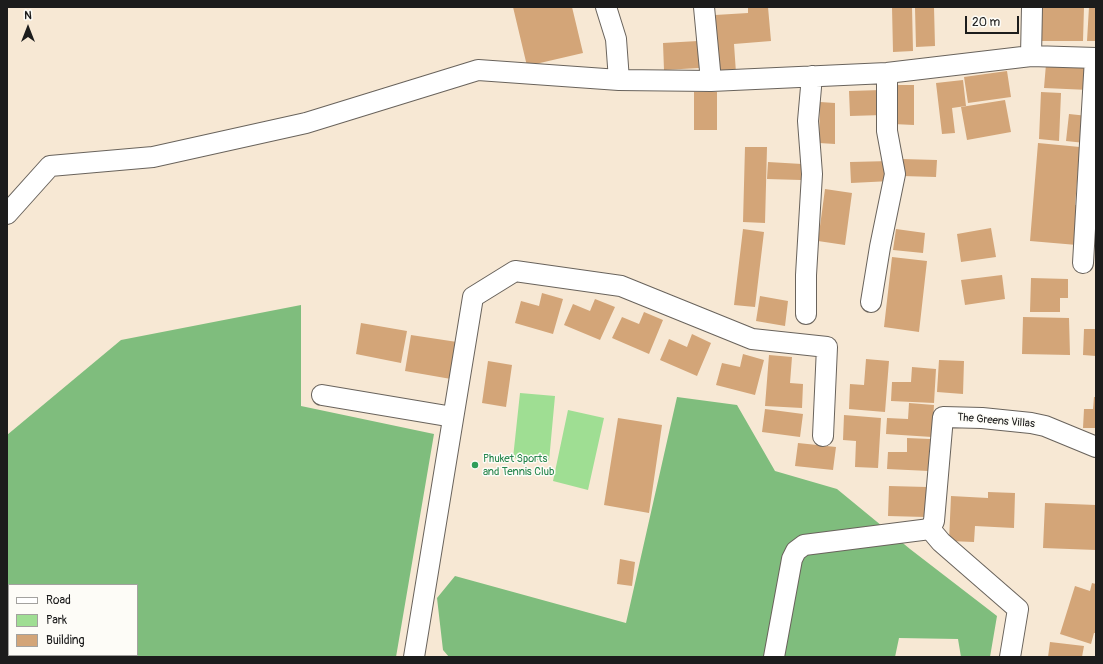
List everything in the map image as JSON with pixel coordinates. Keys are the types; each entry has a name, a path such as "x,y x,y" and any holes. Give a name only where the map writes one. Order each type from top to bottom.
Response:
{"street":[{"path":"606,7 616,39 619,80"},
{"path":"704,7 711,81"},
{"path":"1031,56 1032,7"},
{"path":"7,214 50,166 153,157 306,123 478,70 619,80 711,81 887,73 1031,56 1096,58 1083,263"},
{"path":"871,302 880,247 895,174 887,131 887,73"},
{"path":"806,314 806,275 812,174 808,121 812,76"},
{"path":"414,657 473,297 514,271 621,286 752,339 827,347 823,436"},
{"path":"322,395 453,417"},
{"name":"The Greens Villas","path":"930,529 934,521 943,417 982,418 1038,425 1096,447"},
{"path":"774,657 792,558 796,551 804,545 930,529 941,542 1018,609 1010,657"}],"green space":[{"path":"301,305 301,406 434,434 396,657 7,657 7,435 121,340"},
{"path":"520,393 555,396 549,461 513,458"},
{"path":"677,397 737,405 775,471 837,489 910,549 997,616 990,657 961,657 958,639 899,638 895,657 449,657 443,650 437,598 455,576 626,623"},
{"path":"568,410 604,418 588,490 553,481"}],"building":[{"path":"513,7 572,7 583,53 527,66"},
{"path":"748,7 768,7 771,41 734,44 736,73 720,74 715,15 748,13"},
{"path":"892,7 912,7 913,51 893,52"},
{"path":"934,7 935,46 916,47 915,8"},
{"path":"1042,7 1084,7 1083,41 1042,41"},
{"path":"1089,7 1096,7 1096,41 1087,41"},
{"path":"698,41 699,68 664,70 663,43"},
{"path":"1046,64 1090,66 1089,90 1044,88"},
{"path":"1007,71 1011,97 968,103 964,77"},
{"path":"963,80 966,106 952,108 955,133 942,134 936,83"},
{"path":"893,85 914,85 914,125 893,124"},
{"path":"882,90 883,115 850,116 849,91"},
{"path":"694,92 717,92 717,130 694,130"},
{"path":"1041,92 1061,93 1059,141 1039,139"},
{"path":"1005,100 1011,132 967,140 961,107"},
{"path":"820,102 835,103 835,144 819,143"},
{"path":"1069,114 1088,116 1085,143 1066,141"},
{"path":"1038,143 1080,147 1075,205 1081,205 1077,245 1030,241"},
{"path":"745,147 767,147 765,223 743,222"},
{"path":"902,159 937,160 936,177 902,176"},
{"path":"891,161 891,181 851,183 850,162"},
{"path":"768,162 802,164 801,180 767,179"},
{"path":"825,189 852,193 845,245 818,241"},
{"path":"991,228 996,257 961,262 957,234"},
{"path":"743,229 764,232 755,307 734,305"},
{"path":"896,229 925,233 923,253 893,250"},
{"path":"892,257 927,261 919,332 884,327"},
{"path":"1002,275 1005,299 965,305 961,280"},
{"path":"1031,278 1068,279 1068,298 1060,298 1060,312 1030,312"},
{"path":"542,293 563,299 553,334 515,323 521,301 539,306"},
{"path":"760,296 788,301 785,326 756,321"},
{"path":"595,299 615,307 600,340 564,325 573,304 590,311"},
{"path":"644,312 663,320 649,354 612,338 622,317 639,324"},
{"path":"1023,317 1069,318 1070,355 1022,354"},
{"path":"361,323 407,331 401,363 356,354"},
{"path":"1084,329 1096,329 1096,356 1083,355"},
{"path":"692,334 711,343 697,376 660,360 669,339 687,347"},
{"path":"411,335 457,342 451,379 405,371"},
{"path":"743,354 764,360 755,395 716,385 722,363 740,367"},
{"path":"769,355 792,357 790,383 803,384 802,408 765,406"},
{"path":"866,359 889,361 885,412 849,409 850,384 864,385"},
{"path":"939,360 964,361 963,394 937,392"},
{"path":"488,361 512,365 506,407 482,403"},
{"path":"912,367 936,369 934,403 891,401 892,382 911,382"},
{"path":"1094,397 1096,397 1096,428 1083,428 1084,409 1093,409"},
{"path":"909,403 934,405 932,437 886,434 887,418 908,419"},
{"path":"765,409 803,414 800,437 762,432"},
{"path":"844,415 881,418 878,468 855,467 856,441 843,440"},
{"path":"618,418 662,425 649,513 604,505"},
{"path":"907,438 930,439 929,471 887,469 888,452 907,452"},
{"path":"798,443 836,447 833,470 795,466"},
{"path":"889,486 927,487 925,517 888,516"},
{"path":"988,492 1015,493 1014,528 975,526 974,542 949,541 951,496 988,498"},
{"path":"1045,503 1096,505 1096,550 1043,548"},
{"path":"620,559 635,562 632,586 617,584"},
{"path":"1092,583 1096,584 1096,633 1094,633 1091,644 1060,634 1075,586 1090,591"},
{"path":"1050,642 1084,646 1082,657 1048,657"}],"place":[{"name":"Phuket Sports and Tennis Club","path":"475,465"}]}
